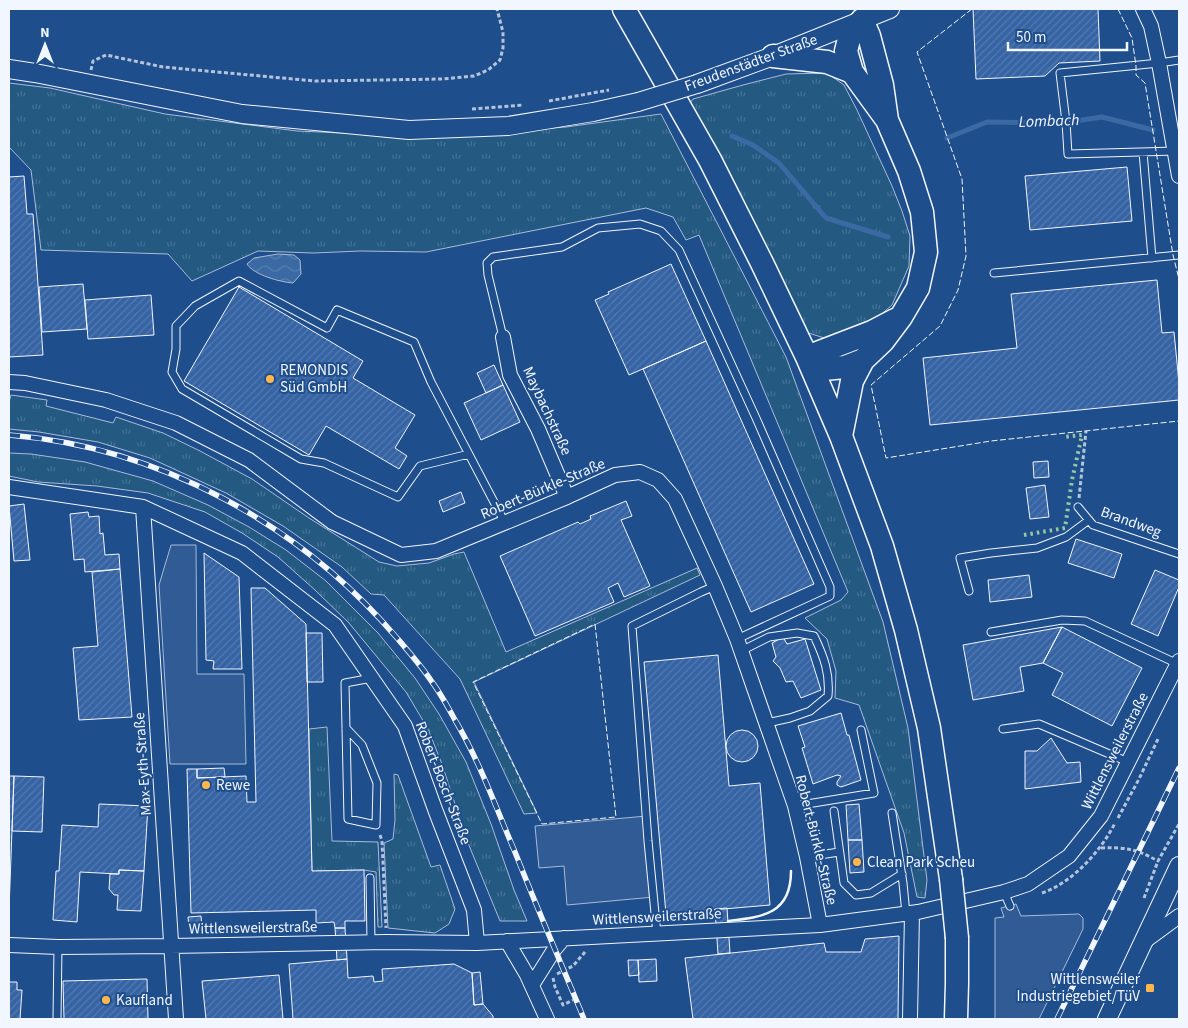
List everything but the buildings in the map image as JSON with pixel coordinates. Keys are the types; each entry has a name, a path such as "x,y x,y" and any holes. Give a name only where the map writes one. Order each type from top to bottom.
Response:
{"main road":[{"path":"624,9 710,160 762,263 810,363 841,436 882,546 906,630 929,728 951,879 957,938 958,983 956,1019"},
{"path":"841,436 852,381 863,360 883,341 901,317 918,288 926,252 922,212 909,171 887,120 852,72 846,51 850,35 862,20 869,36 882,85 887,120"},
{"path":"773,56 828,62 852,72"},
{"path":"810,363 901,317"},
{"path":"810,363 845,367 863,360"}],"street":[{"name":"Freudenstädter Straße","path":"9,69 242,114 410,130 508,126 593,112 638,102 697,84 890,9"},
{"path":"1142,9 1151,26"},
{"path":"1152,9 1151,26 1177,151 1179,176"},
{"name":"Maybachstraße","path":"504,337 510,375 538,429 568,496"},
{"name":"Robert-Bürkle-Straße","path":"9,382 25,383 106,400 176,423 249,460 332,522 401,555 436,551 615,475 640,472 658,480 675,500 715,586 739,645 795,806 820,925"},
{"name":"Robert-Bosch-Straße","path":"9,487 143,506 242,553 335,625 406,726 474,910 477,942"},
{"name":"Max-Eyth-Straße","path":"143,506 158,713 170,946 176,1019"},
{"name":"Wittlensweilerstraße","path":"9,945 58,947 477,942 657,934 820,925 909,913 1004,892 1028,884 1070,856 1101,816 1178,662"},
{"path":"1107,1019 1179,866"},
{"path":"909,913 910,1019"},
{"path":"1145,941 1179,916"},
{"path":"532,985 554,950 564,938"},
{"path":"507,941 527,975 547,1019"}],"lane":[{"path":"1177,151 1068,154 1060,73 1159,64 1179,60"},
{"path":"1143,152 1152,258"},
{"path":"504,337 488,275 487,263 494,257 562,247 598,228 640,224 661,230 679,250 756,418 830,587 830,596 739,645"},
{"path":"994,273 1179,254"},
{"path":"469,454 420,466 398,497 324,463 301,459 182,390 172,372 176,350 176,326 195,306 239,281 327,328 337,310 414,342 431,382 469,454 505,523"},
{"name":"Brandweg","path":"1078,507 1093,525 1179,554"},
{"path":"968,591 960,558 1037,548 1066,537 1088,520"},
{"path":"657,934 632,626 715,586"},
{"path":"991,632 1062,620 1085,621 1178,662"},
{"path":"739,645 769,637 797,633 814,636 822,653 829,681 828,696 810,711 767,723"},
{"path":"346,728 362,745 378,783 376,825 348,819 345,683 372,678"},
{"path":"1003,729 1039,724 1128,762"},
{"path":"795,806 874,793 861,730"},
{"path":"834,812 844,883 856,895 871,893 902,874"},
{"path":"892,813 909,913"},
{"path":"807,857 839,852"},
{"path":"370,878 371,942"},
{"path":"1004,892 1010,906"},
{"path":"57,1019 58,947"}],"path":[{"path":"82,68 91,69 93,61 106,55 163,67 315,81 443,79 474,76 488,70 500,60 504,32 497,9"},
{"path":"542,102 615,89"},
{"path":"468,110 524,105"},
{"path":"1078,507 1086,431"},
{"path":"1101,848 1120,847 1130,849 1158,861 1179,824"},
{"path":"376,825 382,841 386,942"},
{"path":"573,1000 563,1005 555,987 553,976 573,966 596,937"}],"green space":[{"path":"827,73 844,85 857,110 892,186 910,236 909,266 892,305 877,318 831,340 805,332 690,103 693,99 786,74"},
{"path":"9,83 50,88 165,114 297,131 436,137 566,127 661,114 786,357 883,622 908,728 927,880 925,898 917,897 904,833 859,705 835,698 836,671 827,639 805,618 841,600 848,592 699,235 686,240 673,217 646,208 426,252 360,251 313,253 258,251 192,281 168,254 41,250 31,170 9,147"},
{"path":"11,395 47,400 46,406 113,423 116,417 163,433 252,479 379,562 397,566 429,563 464,552 506,652 697,568 700,575 474,682 537,813 524,814 460,679 384,595 371,594 342,567 283,526 226,493 150,458 98,442 9,429 9,402"},
{"path":"9,453 31,454 85,462 153,481 208,505 249,527 286,550 326,581 378,633 415,678 439,714 466,762 527,921 500,921 466,838 442,764 428,729 406,692 349,623 315,590 278,557 242,533 205,512 148,493 97,486 38,482 9,476"},
{"path":"327,727 332,841 378,842 382,927 378,927 376,872 364,870 312,871 309,729"},
{"path":"394,774 398,775 431,867 440,865 455,909 449,924 435,933 388,928 384,843 393,839 395,820"}],"shaded area":[{"path":"171,545 196,545 197,674 244,674 246,764 170,764 159,585"},
{"path":"647,816 654,897 567,905 564,866 539,868 535,826"},
{"path":"1016,904 1021,916 1079,914 1083,918 1083,929 1039,1019 995,1019 995,918 1004,917 1001,908"}],"water":[{"path":"278,254 294,255 300,260 301,274 293,283 261,275 247,264 254,258"}],"waterway":[{"name":"Lombach","path":"947,138 987,122 1062,123 1102,117 1153,130"},
{"name":"Lombach","path":"732,136 753,145 779,163 826,218 888,237"}],"railway":[{"path":"9,435 65,442 119,456 172,474 223,498 271,527 317,560 359,597 424,671 464,736 487,785 584,1019"},
{"path":"1057,1019 1179,768"}],"hedge":[{"path":"1024,535 1065,528 1072,480 1082,435 1064,437"}],"fence":[{"path":"972,9 917,52 962,179 966,256 958,290 940,326 871,385 886,458 991,441 1179,421"},
{"path":"1118,9 1132,38 1136,75 1145,83 1173,255 1179,279"},
{"path":"595,624 616,817 542,824 473,682 595,624"}],"wall":[{"path":"728,921 753,918 773,911 786,896 790,885 791,871"}],"place":[{"name":"REMONDIS Süd GmbH","path":"270,379"},
{"name":"Rewe","path":"206,785"},
{"name":"Clean Park Scheu","path":"857,862"},
{"name":"Wittlensweiler Industriegebiet/TüV","path":"1150,988"},
{"name":"Kaufland","path":"106,1000"}]}
